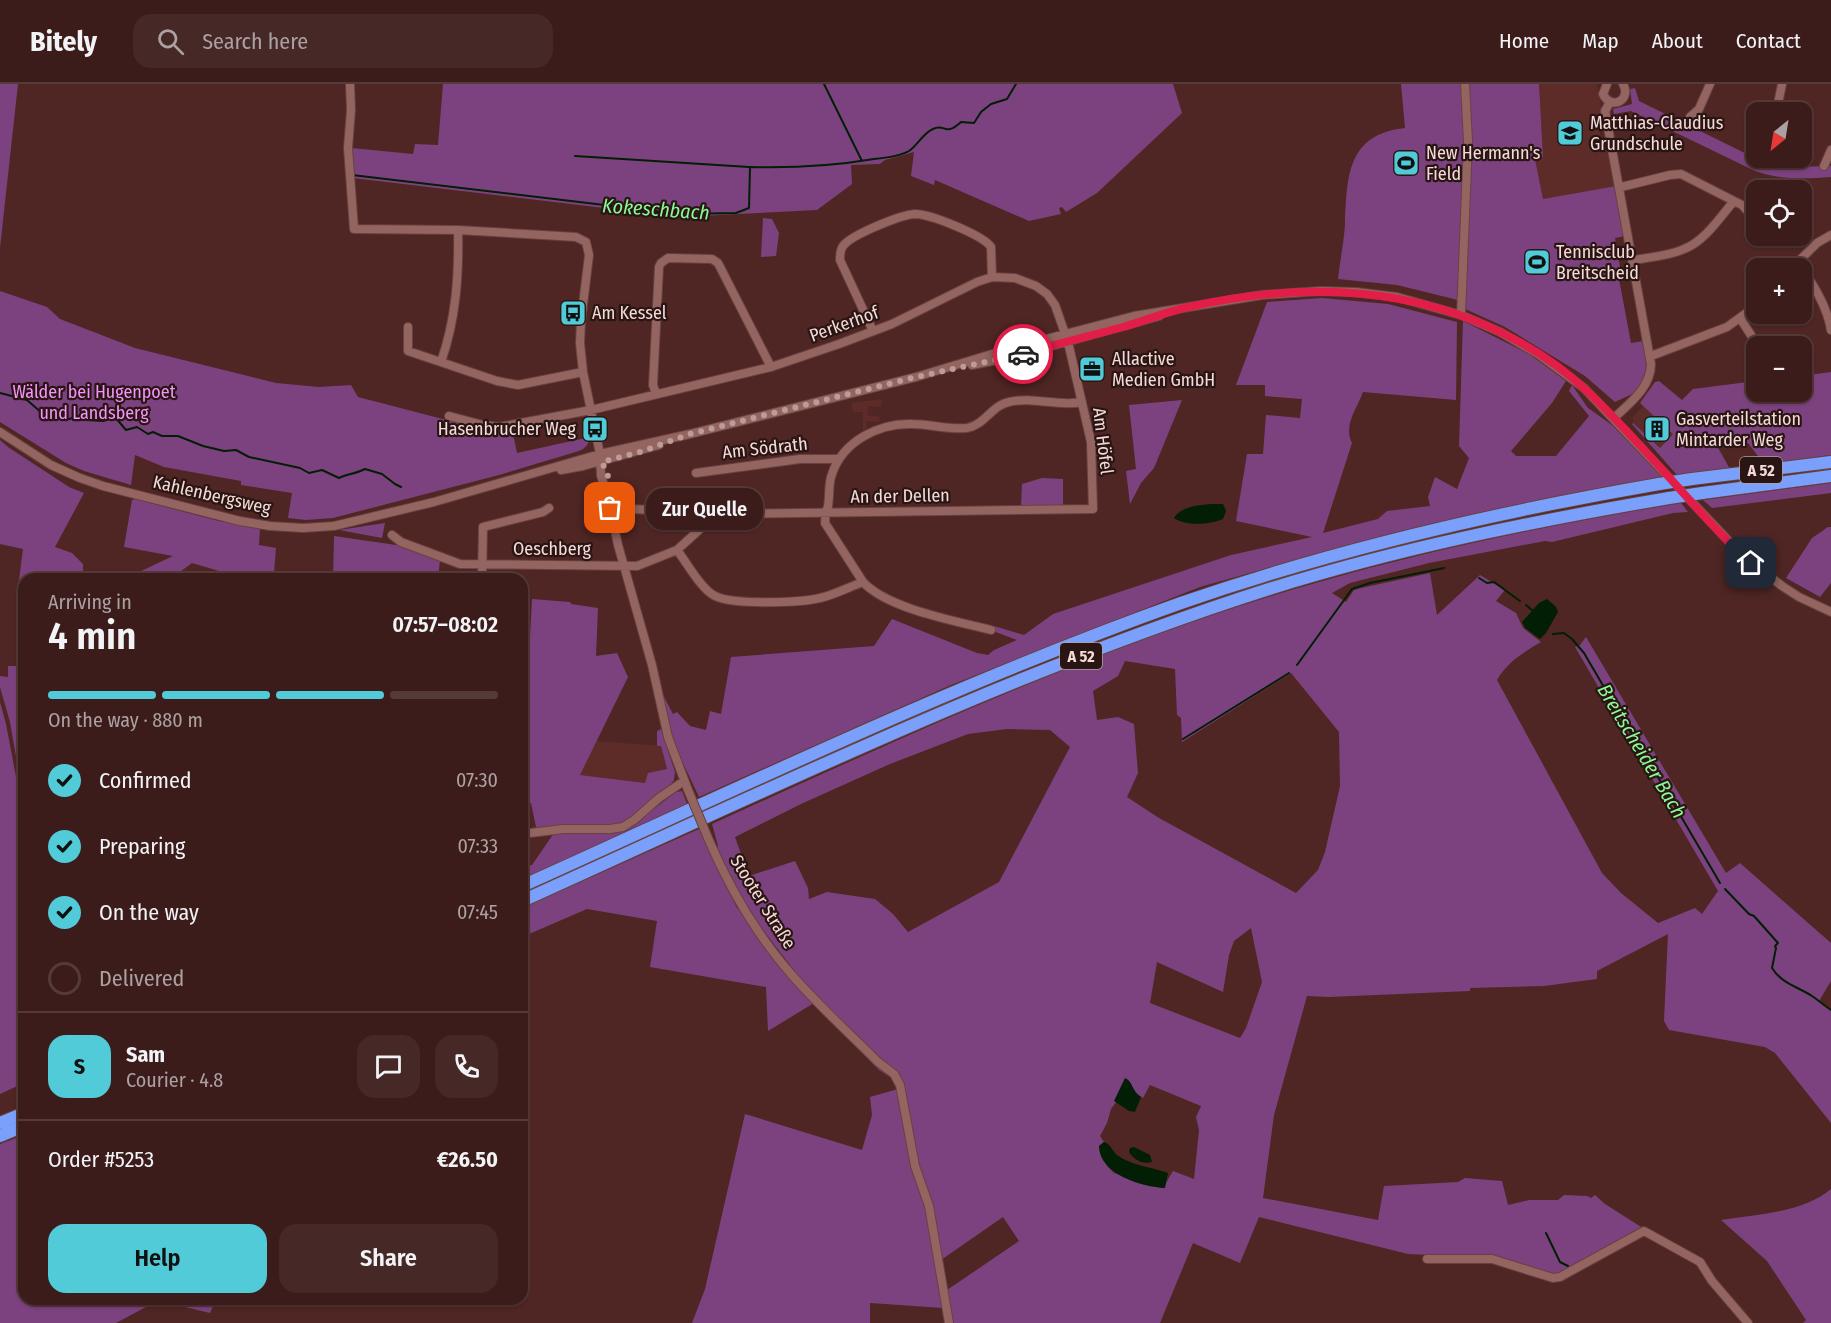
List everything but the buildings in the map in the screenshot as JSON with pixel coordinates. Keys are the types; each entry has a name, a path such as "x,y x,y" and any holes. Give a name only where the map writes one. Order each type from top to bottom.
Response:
{"highway":[{"name":"A 52","path":"528,883 962,688 1062,647 1184,603 1359,548 1525,509 1659,484 1831,462"},
{"name":"A 52","path":"528,898 979,697 1067,661 1192,615 1272,589 1435,544 1528,523 1669,498 1831,476"},
{"path":"0,1123 18,1116"},
{"path":"0,1136 18,1128"}],"street":[{"path":"350,84 351,110 348,148 354,229 458,230 576,237 586,242 589,255 580,342 583,372 601,458"},
{"path":"1461,315 1468,141 1465,84"},
{"path":"1606,84 1604,94 1610,102 1614,103 1623,100 1626,92 1623,84"},
{"path":"1690,117 1699,109 1710,84"},
{"path":"1778,102 1782,84"},
{"path":"1610,102 1605,111 1651,356 1651,372 1647,382 1634,399 1614,418"},
{"path":"1824,166 1831,150"},
{"path":"1621,187 1682,174 1742,205 1746,209"},
{"path":"1634,260 1692,246 1734,201"},
{"path":"873,331 840,260 840,251 846,243 893,218 919,214 983,239 991,247 992,277"},
{"path":"441,362 450,336 456,298 459,268 458,230"},
{"path":"1802,258 1817,243 1830,237"},
{"path":"656,394 653,385 659,267 668,258 712,260 718,263 771,367"},
{"name":"Perkerhof","path":"591,410 771,367 905,318 966,286 992,277 1016,278 1036,286 1047,294 1055,305 1066,339"},
{"path":"1812,285 1830,320 1831,330"},
{"name":"Kahlenbergsweg","path":"0,432 51,465 103,486 240,521 303,528 334,526 916,377 1012,357 1066,339 1183,309 1262,295 1320,291 1356,292 1397,297 1461,315 1500,332 1538,354 1584,388 1720,534 1742,554 1782,586 1831,612"},
{"path":"1651,356 1707,336 1727,327 1746,314"},
{"path":"1740,318 1752,336"},
{"path":"408,327 408,351 497,381 518,384 583,372"},
{"name":"Am Höfel","path":"1066,339 1091,442 1093,509"},
{"path":"991,630 936,616 875,594 863,582 825,524 830,479 838,459 862,436 891,425 912,424 965,428 979,423 1006,402 1018,400 1070,405 1082,402"},
{"path":"449,416 499,427 591,410"},
{"name":"Stooter Straße","path":"601,458 601,476 608,496 623,566 652,665 668,737 684,781 723,872 762,937 792,975 878,1062 894,1074 900,1085 915,1166 929,1206 949,1323"},
{"name":"Am Södrath","path":"696,473 800,459 838,459"},
{"name":"Oeschberg","path":"482,573 483,527 543,512 549,508"},
{"name":"An der Dellen","path":"610,508 696,512 708,516 718,514 1093,509"},
{"path":"708,516 699,530 677,550 706,590 725,600 742,602 807,600 821,598 863,582"},
{"name":"Oeschberg","path":"392,535 401,542 460,564 482,566 637,566 677,550"},
{"path":"528,833 563,829 623,827 684,781"},
{"path":"1427,1259 1492,1259 1553,1278 1560,1277 1644,1231 1700,1262 1712,1281 1748,1323"}],"shaded area":[{"name":"Matthias-Claudius Grundschule","path":"1539,84 1597,84 1602,111 1598,119 1602,148 1610,157 1616,186 1543,199 1535,159 1543,157"},
{"path":"882,399 881,407 868,406 867,415 880,417 879,422 866,421 867,434 863,436 863,412 853,412 851,403"},
{"path":"1643,406 1673,434 1660,448 1633,423 1633,417"},
{"path":"1223,504 1226,511 1223,519 1218,521 1191,523 1174,518 1189,507"},
{"path":"1547,599 1558,612 1540,639 1525,628 1522,622 1539,603"},
{"path":"596,741 661,746 667,770 645,783 580,775"},
{"path":"1125,1078 1141,1097 1135,1112 1129,1111 1114,1101"},
{"path":"1104,1142 1123,1159 1168,1173 1165,1188 1134,1182 1114,1171 1101,1156 1099,1146"},
{"path":"1134,1147 1150,1155 1152,1162 1142,1162 1133,1157 1129,1152 1130,1148"}],"green space":[{"path":"0,84 18,84 0,248"},
{"path":"443,84 1173,84 1182,113 1097,193 1066,212 1062,207 1059,208 1061,214 1029,221 935,180 934,185 911,176 914,152 885,160 880,164 851,165 852,184 817,210 680,217 353,178 351,148 413,154 415,144 438,145"},
{"path":"1401,84 1539,84 1543,157 1535,159 1543,199 1616,186 1625,236 1615,238 1622,278 1619,279 1631,343 1644,341 1646,355 1645,377 1632,394 1615,402 1585,376 1505,327 1463,308 1458,300 1397,285 1338,279 1347,190 1354,161 1371,139 1386,132 1405,128"},
{"path":"1635,88 1639,101 1746,154 1746,167 1631,111 1614,114 1613,109 1632,104 1630,89"},
{"path":"1831,166 1831,177 1793,178 1749,168"},
{"path":"763,218 772,219 779,233 776,256 761,257"},
{"name":"Wälder bei Hugenpoet und Landsberg","path":"0,291 47,307 60,319 135,348 276,383 319,387 351,385 358,397 485,430 512,429 517,453 590,437 586,446 579,451 499,475 333,518 306,520 288,518 292,493 241,485 241,481 164,467 135,455 131,485 84,471 66,463 0,422"},
{"path":"1322,298 1388,304 1457,322 1456,400 1363,392 1350,423 1352,443 1323,533 1378,519 1387,511 1430,506 1428,497 1435,477 1457,489 1469,458 1459,446 1463,321 1529,354 1566,381 1552,403 1511,451 1516,456 1556,456 1589,416 1569,391 1572,385 1588,408 1612,425 1664,478 1526,503 1393,533 1200,587 951,685 699,797 674,744 663,695 673,714 677,712 690,726 706,730 710,711 721,714 731,657 874,646 892,619 977,653 988,655 1017,640 993,631 994,626 1024,635 1053,614 1231,555 1312,537 1236,521 1247,454 1263,454 1266,415 1300,418 1302,399 1265,396 1265,385 1236,385 1267,302"},
{"path":"1831,372 1831,455 1764,464 1748,443 1717,446 1730,469 1677,475 1632,424 1660,448 1673,434 1640,403 1655,382 1659,381 1682,400 1693,389 1746,382 1746,402 1812,402 1812,375"},
{"path":"1182,400 1154,468 1141,483 1130,504 1126,471 1136,469 1129,405"},
{"path":"0,440 69,487 84,493 55,547 72,553 83,564 83,573 20,573 23,549 0,544"},
{"path":"1042,478 1063,479 1063,505 1021,506 1022,484"},
{"path":"1831,483 1831,493 1712,508 1703,500"},
{"path":"132,500 219,521 260,528 259,545 276,548 274,573 220,573 192,563 178,573 137,573 173,556 124,547"},
{"path":"1681,503 1688,512 1673,513 1552,542 1545,541 1429,563 1350,583 1332,593 1346,602 1354,590 1430,573 1437,615 1480,575 1505,590 1496,601 1516,613 1523,628 1541,642 1511,663 1497,680 1602,873 1621,893 1658,923 1695,908 1702,914 1718,891 1575,647 1580,645 1586,637 1726,873 1740,863 1831,943 1831,981 1819,1001 1831,1010 1831,1123 1775,1053 1765,1047 1669,1030 1664,1021 1668,934 1597,971 1597,979 1544,986 1470,988 1470,991 1307,996 1274,1115 1263,1198 1378,1220 1384,1186 1458,1182 1465,1178 1502,1181 1508,1205 1529,1200 1558,1200 1564,1195 1591,1198 1595,1195 1646,1230 1556,1276 1496,1258 1408,1254 1259,1217 1240,1263 1193,1243 1160,1323 953,1323 947,1290 1019,1241 1003,1217 941,1260 943,1308 870,1303 870,1323 692,1323 705,1289 745,1114 862,1150 872,1115 870,1097 898,1089 896,1081 879,1070 814,1003 768,1031 766,987 650,967 657,921 587,909 528,934 528,905 699,829 736,906 761,942 800,978 749,912 716,850 718,846 712,824 1011,691 1163,632 1319,582 1409,558 1544,528","holes":["1125,661 1175,669 1177,715 1181,718 1182,742 1291,673 1339,732 1340,786 1325,852 1318,870 1296,893 1159,818 1127,797 1138,773 1134,724 1118,717 1097,720 1093,691 1118,676","1007,729 1050,730 1070,747 999,882 908,932 893,914 875,899 827,892 809,899 808,888 795,861 749,876 735,837 890,764 968,734","1251,928 1262,982 1246,1028 1240,1038 1150,1003 1157,962 1223,992 1229,955 1234,941","1130,1083 1134,1092 1143,1098 1150,1085 1201,1106 1196,1117 1199,1130 1194,1179 1173,1171 1163,1188 1114,1173 1107,1166 1099,1146 1104,1142 1100,1136 1111,1109"]},
{"path":"385,523 382,538 339,530"},
{"path":"1831,527 1831,583 1820,597 1786,578 1812,538"},
{"path":"334,536 410,547 440,560 439,573 333,573"},
{"path":"532,599 570,602 598,608 596,656 617,653 628,677 580,775 645,783 648,773 667,769 661,746 657,746 657,731 661,729 675,772 674,780 669,787 632,819 619,825 536,827 531,803 528,804 528,637 530,637"},
{"path":"8,666 18,666 18,768 10,722 0,687 0,676 8,677"},
{"path":"0,702 18,787 18,1086 0,1094"},
{"path":"682,791 687,804 528,877 528,866 532,865 554,833 631,826 676,792"},
{"path":"18,1137 18,1305 145,1305 146,1307 116,1323 0,1323 0,1144"},
{"path":"1831,1189 1831,1323 1803,1323 1806,1320 1767,1261 1721,1220 1793,1208 1820,1197"},
{"path":"177,1305 213,1305 210,1313"}],"waterway":[{"path":"824,84 862,161"},
{"name":"Kokeschbach","path":"352,175 680,214 736,213 749,208 750,167 828,165 901,154 909,151 933,129 940,127 952,129 961,122 974,123 981,112 991,104 1007,99 1016,84"},
{"path":"575,156 749,167"},
{"path":"0,393 27,400 43,414 69,419 80,416 88,420 103,421 115,417 126,430 137,427 148,434 153,432 162,436 178,436 203,446 224,451 236,450 249,457 300,468 309,473 322,470 339,478 365,469 382,474 401,487"},
{"path":"1297,665 1352,589 1370,583 1444,568"},
{"path":"1479,578 1487,583 1494,582 1520,601"},
{"path":"1526,605 1533,611"},
{"name":"Breitscheider Bach","path":"1553,634 1564,633 1584,653 1643,754 1650,758 1652,767 1720,883"},
{"path":"1183,739 1289,673"},
{"name":"Breitscheider Bach","path":"1725,889 1778,943 1775,946 1772,968 1776,973 1831,1010"},
{"path":"1546,1233 1560,1262 1568,1266"}],"way so far":[{"path":"610,508 608,476 602,462 640,452 690,434 916,377 1023,354"}],"place":[{"name":"Matthias-Claudius Grundschule","path":"1570,133"},
{"name":"New Hermann's Field","path":"1406,163"},
{"name":"Tennisclub Breitscheid","path":"1537,262"},
{"name":"Am Kessel","path":"573,313"},
{"name":"Allactive Medien GmbH","path":"1092,369"},
{"name":"Hasenbrucher Weg","path":"595,429"},
{"name":"Gasverteilstation Mintarder Weg","path":"1657,429"},
{"name":"Zur Quelle","path":"610,508"}],"route":[{"path":"1023,354 1183,309 1262,295 1320,291 1356,292 1397,297 1430,305 1461,315 1500,332 1538,354 1574,379 1614,418 1720,534 1751,563"}]}
